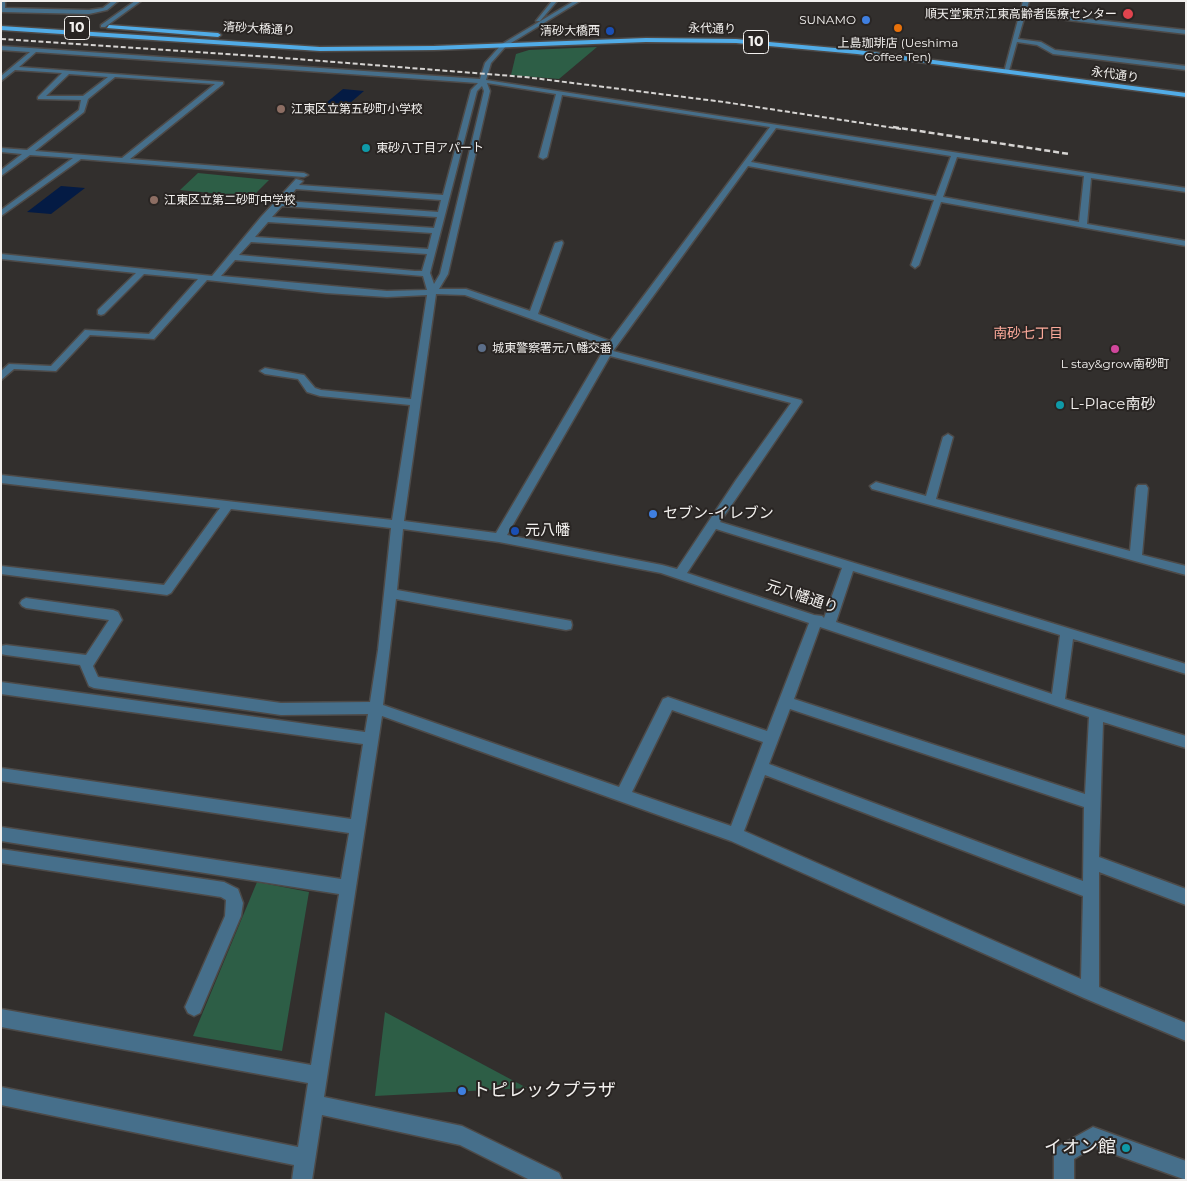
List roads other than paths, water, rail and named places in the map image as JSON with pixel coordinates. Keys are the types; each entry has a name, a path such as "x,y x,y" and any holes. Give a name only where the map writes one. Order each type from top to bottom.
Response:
{"main road":[{"name":"清砂大橋通り","path":"1,23 271,44 369,44 516,38"},
{"path":"94,26 194,32 271,44"},
{"name":"清砂大橋通り","path":"1,28 370,50 504,45"},
{"path":"1,33 179,45 271,44"},
{"name":"永代通り","path":"516,38 644,34 763,36"},
{"name":"永代通り","path":"504,45 638,40 744,41 817,47 1186,89"},
{"name":"永代通り","path":"818,41 1186,95"}],"street":[{"path":"2,1 2,10 89,12 105,9 116,1"},
{"path":"103,26 139,1"},
{"path":"530,30 555,1"},
{"path":"432,293 426,273 474,90 483,81 488,63 504,45 578,1"},
{"path":"1007,68 1026,1"},
{"path":"1023,13 1186,32"},
{"path":"1014,40 1038,43 1053,52 1186,68"},
{"path":"1,48 483,81 1186,190"},
{"path":"1,79 34,51"},
{"path":"1053,52 1052,58 1067,60"},
{"path":"1,150 34,148 80,156 128,157 221,83 14,68"},
{"path":"67,72 40,98 85,98"},
{"path":"1,174 82,111 85,98 112,76"},
{"path":"302,1180 372,739 391,594 397,524 432,293 444,274 487,91 483,81"},
{"path":"543,157 559,93"},
{"path":"499,538 609,349 748,164 775,125"},
{"path":"1,144 304,175 232,258 209,278 151,337 88,332 53,369 12,366 1,377"},
{"path":"915,265 955,153"},
{"path":"1,214 80,156"},
{"path":"748,164 1186,244"},
{"path":"1083,225 1088,174"},
{"path":"294,187 446,198"},
{"path":"279,203 441,215"},
{"path":"1,204 14,205"},
{"path":"264,220 437,231"},
{"path":"248,239 432,252"},
{"path":"533,315 559,243"},
{"path":"1,256 361,292 466,292 533,315 609,349 797,402 680,574"},
{"path":"232,258 415,274 426,273"},
{"path":"101,312 142,271"},
{"path":"265,371 301,377 311,390 320,393 416,403"},
{"path":"930,501 948,436"},
{"name":"元八幡通り","path":"1,479 397,524 499,538 680,574 1058,702 1186,742"},
{"path":"876,486 1186,571"},
{"path":"1136,557 1142,488"},
{"path":"2,572 167,590 228,505"},
{"path":"713,524 1186,669"},
{"path":"734,835 786,702 849,566"},
{"path":"391,594 418,597 566,625"},
{"path":"26,603 114,614 116,620 86,666 94,682 281,709 376,708 734,835 1090,992 1186,1032"},
{"path":"1058,702 1067,633"},
{"path":"6,650 90,661"},
{"path":"1,688 372,739"},
{"path":"786,702 1092,803"},
{"path":"622,796 668,703 772,739"},
{"path":"1090,992 1092,803 1096,714"},
{"path":"761,767 1092,892"},
{"path":"1,774 357,828"},
{"path":"1,834 349,888"},
{"path":"1,856 224,890 232,895 235,904 232,916 194,1007"},
{"path":"1092,862 1186,897"},
{"path":"1,1018 319,1076"},
{"path":"1,1096 306,1158"},
{"path":"314,1104 462,1136 552,1180"},
{"path":"1064,1180 1064,1154 1093,1137 1186,1171"}],"water":[{"path":"343,89 364,91 343,109 321,107"},
{"path":"61,186 85,188 51,214 27,212"}],"railway":[{"path":"1,39 271,57 525,77 724,102 901,129"},
{"path":"893,127 1069,154"}],"place":[{"name":"順天堂東京江東高齢者医療センター","path":"1128,14"},
{"name":"SUNAMO","path":"866,20"},
{"name":"上島珈琲店 (Ueshima Coffee Ten)","path":"898,28"},
{"name":"清砂大橋西","path":"610,31"},
{"name":"江東区立第五砂町小学校","path":"281,109"},
{"name":"東砂八丁目アパート","path":"366,148"},
{"name":"江東区立第二砂町中学校","path":"154,200"},
{"name":"城東警察署元八幡交番","path":"482,348"},
{"name":"L stay&grow南砂町","path":"1115,349"},
{"name":"L-Place南砂","path":"1060,405"},
{"name":"セブン-イレブン","path":"653,514"},
{"name":"元八幡","path":"515,531"},
{"name":"トピレックプラザ","path":"462,1091"},
{"name":"イオン館","path":"1126,1148"}],"district":[{"name":"南砂七丁目","path":"1028,334"}]}
